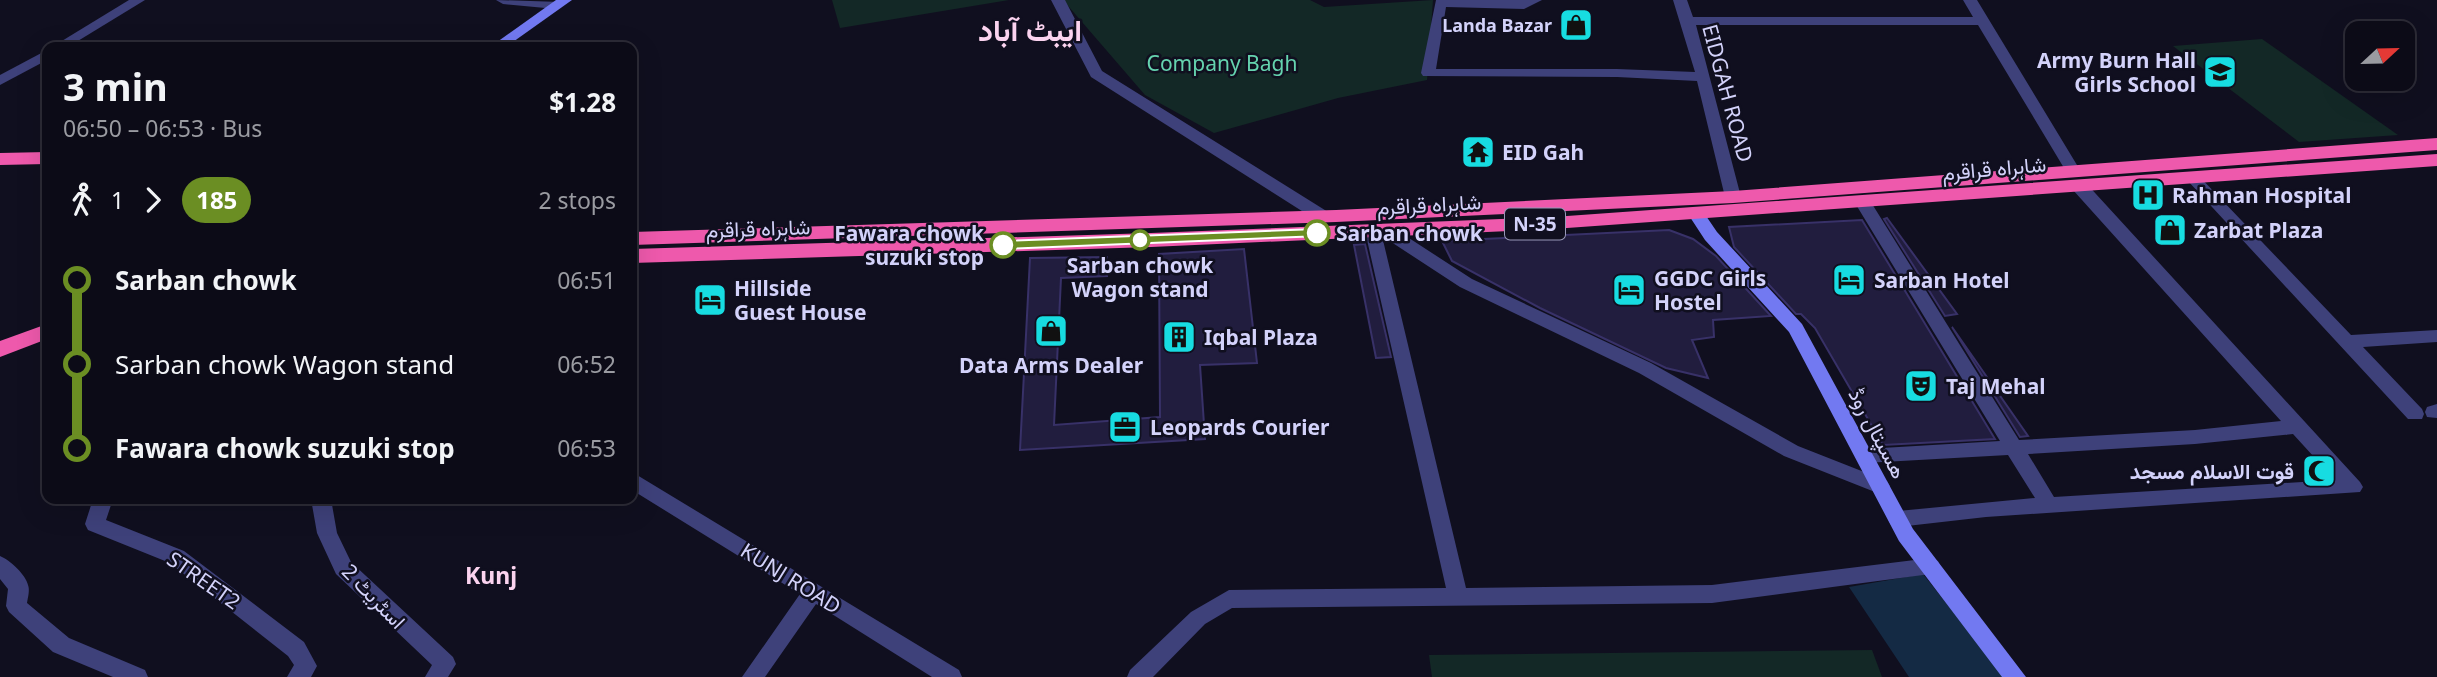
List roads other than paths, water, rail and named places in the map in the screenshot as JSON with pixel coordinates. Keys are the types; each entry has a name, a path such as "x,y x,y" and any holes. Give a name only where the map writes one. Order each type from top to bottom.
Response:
{"highway":[{"name":"شاہراہ قراقرم","path":"637,256 1380,231 1696,215 1863,203 2076,178 2437,144"},
{"path":"0,159 42,158"},
{"name":"شاہراہ قراقرم","path":"637,239 1322,216 2076,178 2193,178 2437,160"},
{"path":"0,349 42,333"}],"main road":[{"path":"504,42 561,3"},
{"name":"ھسپتال روڈ","path":"1696,215 1711,236 1796,328 1898,519 1931,568 2015,677"}],"street":[{"path":"68,42 138,0"},
{"path":"503,0 561,3"},
{"path":"1058,0 1096,74 1227,153 1322,216"},
{"path":"1535,0 1524,5 1439,2 1429,73 1617,73 1704,77"},
{"name":"EIDGAH ROAD","path":"1680,0 1704,77 1733,197"},
{"path":"1898,519 2049,505 2353,487 2076,178 1970,0"},
{"path":"1687,21 1983,21"},
{"path":"0,81 42,57"},
{"path":"2193,178 2415,414"},
{"path":"1863,203 2049,505"},
{"path":"1380,231 1465,283 1645,368 1791,451 1880,486"},
{"path":"1380,231 1458,597"},
{"path":"2347,342 2437,336"},
{"path":"1865,456 2195,437 2297,426"},
{"name":"KUNJ ROAD","path":"637,483 951,677"},
{"name":"STREET2","path":"101,504 95,524 177,557 296,649 306,666 298,677"},
{"name":"اسٹریٹ 2","path":"322,504 327,533 343,568 445,664 436,677"},
{"path":"0,565 19,587 16,606 61,645 137,677"},
{"path":"1138,677 1198,618 1229,599 1712,594 1931,568"},
{"path":"753,677 813,592"}],"water":[{"path":"1923,574 2005,677 1909,677 1849,587"}],"place":[{"name":"Landa Bazar","path":"1576,25"},
{"name":"Army Burn Hall Girls School","path":"2220,72"},
{"name":"EID Gah","path":"1478,152"},
{"name":"Rahman Hospital","path":"2148,195"},
{"name":"Zarbat Plaza","path":"2170,230"},
{"name":"Sarban chowk","path":"1317,233"},
{"name":"Sarban chowk Wagon stand","path":"1140,240"},
{"name":"Fawara chowk suzuki stop","path":"1003,245"},
{"name":"Sarban Hotel","path":"1849,280"},
{"name":"GGDC Girls Hostel","path":"1629,290"},
{"name":"Hillside Guest House","path":"710,300"},
{"name":"Data Arms Dealer","path":"1051,331"},
{"name":"Iqbal Plaza","path":"1179,337"},
{"name":"Taj Mehal","path":"1921,386"},
{"name":"Leopards Courier","path":"1125,427"},
{"name":"قوت الاسلام مسجد","path":"2319,471"}],"district":[{"name":"ایبٹ آباد","path":"1030,29"},
{"name":"Kunj","path":"491,575"}],"park label":[{"name":"Company Bagh","path":"1222,63"}]}
